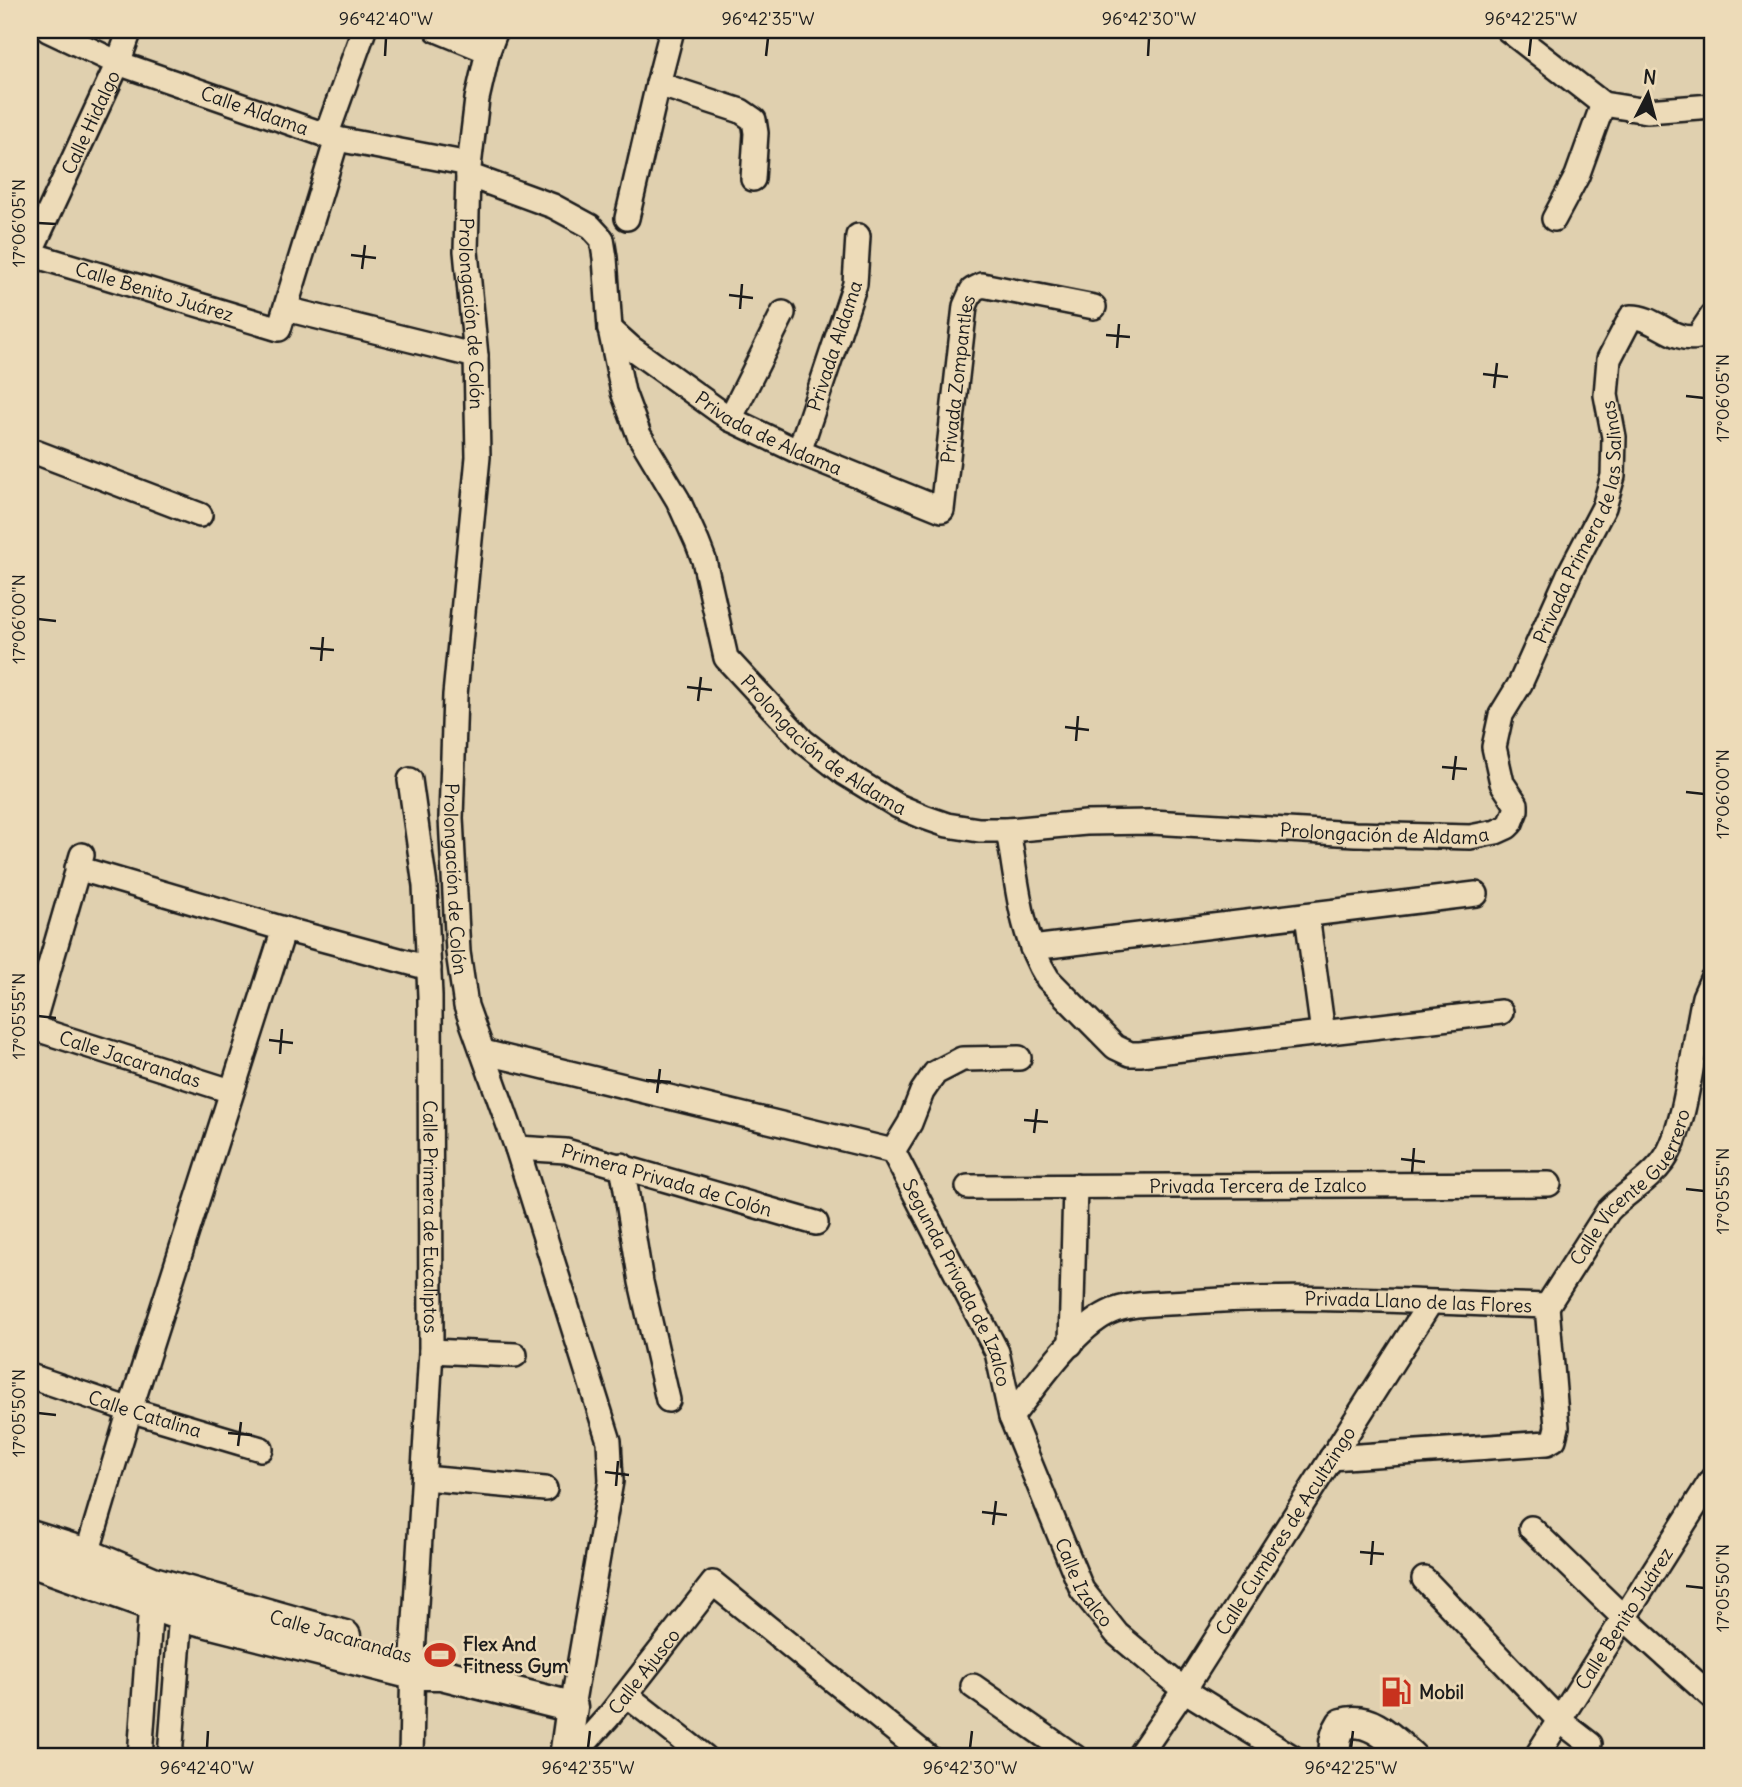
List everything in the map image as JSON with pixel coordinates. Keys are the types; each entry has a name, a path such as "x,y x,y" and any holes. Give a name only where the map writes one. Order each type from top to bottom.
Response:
{"main road":[{"name":"Calle Jacarandas","path":"30,1536 87,1555 151,1594"},
{"name":"Calle Jacarandas","path":"30,1562 572,1707"},
{"path":"565,1757 572,1707"},
{"path":"1336,1757 1334,1746 1337,1731 1342,1724 1353,1720 1381,1730 1411,1757"}],"street":[{"name":"Calle Aldama","path":"48,30 118,63 332,137 469,170"},
{"name":"Calle Hidalgo","path":"30,253 118,63 130,30"},
{"path":"283,319 364,30"},
{"path":"437,30 488,51"},
{"name":"Prolongación de Colón","path":"496,30 488,51 477,100 469,170 466,251 476,356 478,457 455,695 452,818 458,952 466,1006 517,1148 609,1441 611,1481 572,1707"},
{"path":"627,218 672,30"},
{"path":"1508,30 1603,104 1647,111 1712,106"},
{"path":"658,84 741,111 754,120 757,132 753,179"},
{"path":"1554,219 1577,176 1603,104"},
{"name":"Prolongación de Aldama","path":"469,170 553,206 597,232 604,247 610,328 630,415 678,500 704,560 726,659 821,758 871,790 898,806 947,825 979,830 1152,822 1355,834 1470,836 1496,832 1507,827 1515,816"},
{"name":"Privada Aldama","path":"799,452 855,284 858,236"},
{"name":"Calle Benito Juárez","path":"30,253 283,319 476,356"},
{"name":"Privada Zompantles","path":"942,510 965,306 972,290 982,285 1094,307"},
{"path":"730,419 783,313"},
{"name":"Privada Primera de las Salinas","path":"1515,816 1516,804 1502,783 1494,747 1501,715 1520,684 1570,572 1604,507 1614,476 1615,437 1606,395 1609,359 1631,317 1640,317 1671,333 1690,339 1698,337 1712,316"},
{"name":"Privada de Aldama","path":"610,328 630,347 730,419 799,452 942,510"},
{"path":"30,450 200,515"},
{"name":"Calle Primera de Eucaliptos","path":"410,780 425,886 429,968 431,1351 424,1478 422,1668 411,1757"},
{"path":"1008,830 1032,948 1038,965 1048,979 1115,1047 1130,1054 1501,1012"},
{"path":"31,1027 80,862 284,929 429,968"},
{"path":"1032,948 1476,894"},
{"path":"1307,915 1322,1033"},
{"path":"87,1555 130,1410 284,929"},
{"name":"Calle Vicente Guerrero","path":"1547,1306 1608,1211 1648,1177 1666,1157 1679,1124 1701,1009 1712,978"},
{"name":"Calle Jacarandas","path":"31,1027 231,1091"},
{"path":"483,1052 893,1151 910,1123 922,1091 935,1073 962,1059 1018,1058"},
{"name":"Primera Privada de Colón","path":"517,1148 566,1151 622,1165 816,1223"},
{"name":"Segunda Privada de Izalco","path":"893,1151 997,1352 1011,1417"},
{"path":"622,1165 641,1282 668,1400"},
{"name":"Privada Tercera de Izalco","path":"968,1186 1549,1184"},
{"path":"1011,1417 1071,1344 1075,1186"},
{"name":"Privada Llano de las Flores","path":"1071,1344 1101,1316 1135,1306 1290,1297 1547,1306 1557,1427 1554,1439 1547,1443 1331,1458"},
{"name":"Calle Cumbres de Acultzingo","path":"1138,1757 1184,1690 1430,1303"},
{"path":"431,1351 515,1356"},
{"name":"Calle Catalina","path":"30,1376 130,1410 261,1449"},
{"name":"Calle Izalco","path":"1011,1417 1082,1590 1117,1634 1184,1690 1292,1757"},
{"path":"424,1478 545,1489"},
{"name":"Calle Benito Juárez","path":"1536,1757 1712,1479"},
{"path":"1531,1528 1624,1618 1712,1697"},
{"path":"1424,1579 1559,1720 1590,1744"},
{"name":"Calle Ajusco","path":"572,1757 626,1695 713,1583 928,1757"},
{"path":"140,1757 151,1594"},
{"path":"170,1757 182,1603"},
{"path":"973,1686 1075,1757"},
{"path":"626,1695 705,1757"}],"place":[{"name":"Flex And Fitness Gym","path":"440,1655"},
{"name":"Mobil","path":"1396,1692"}]}
